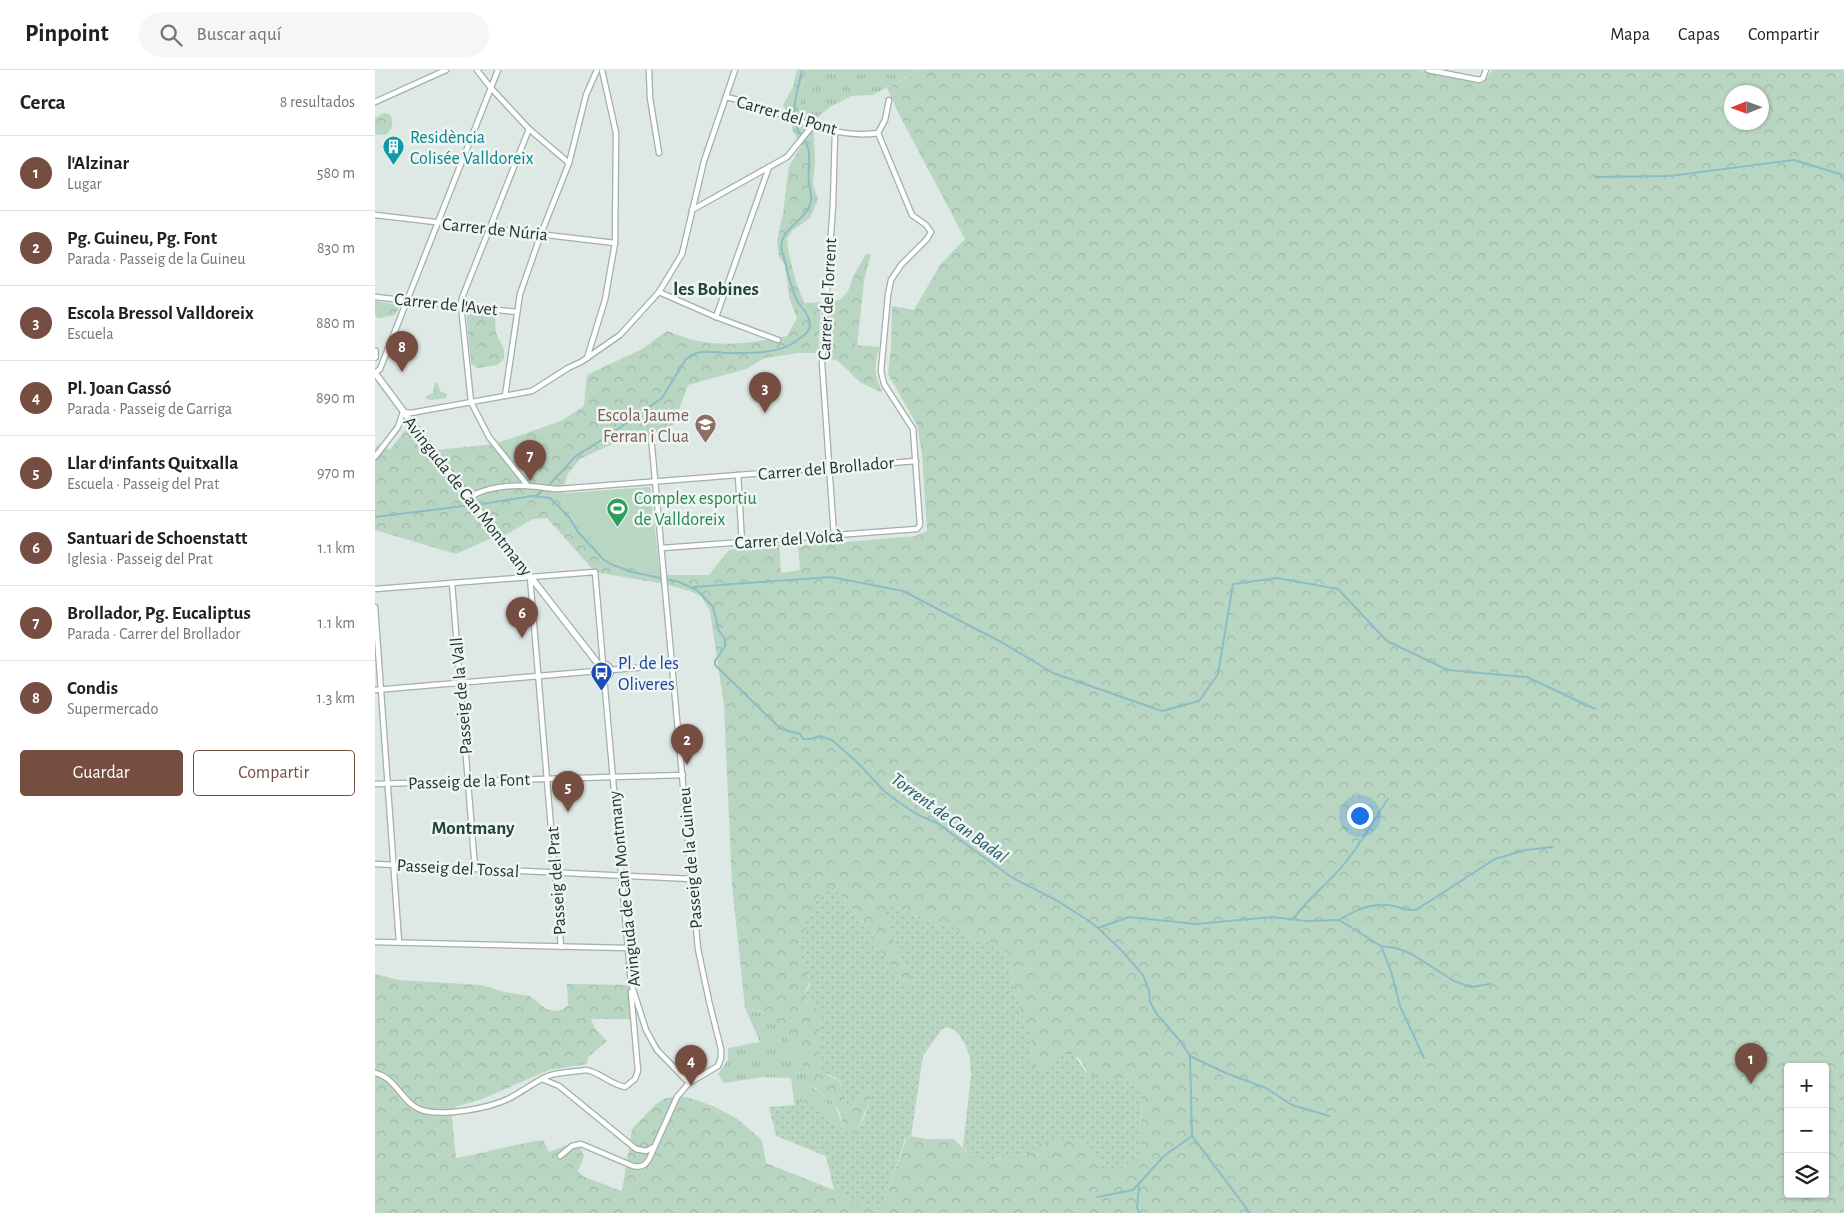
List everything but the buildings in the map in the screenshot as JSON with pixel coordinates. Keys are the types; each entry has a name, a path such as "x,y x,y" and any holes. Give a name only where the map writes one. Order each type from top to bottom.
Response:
{"street":[{"path":"375,102 446,70"},
{"path":"477,70 529,129 569,162"},
{"path":"375,373 380,369 499,70"},
{"path":"505,396 519,294 569,162 586,95 597,70"},
{"path":"587,358 605,300 615,243 616,133 603,70"},
{"path":"649,70 650,98 659,153"},
{"path":"375,457 398,427 403,412 411,413 532,391 587,358 620,335 659,292 682,254 704,161 735,70"},
{"path":"1428,70 1481,80 1486,70"},
{"name":"Carrer del Pont","path":"726,97 835,131 878,132"},
{"path":"889,100 883,126 878,132 912,216 931,232 927,239 901,265 891,280 887,295 881,371 884,384 913,429 916,461"},
{"path":"692,210 787,157 813,125"},
{"path":"528,486 489,437 471,402 461,305 462,298 529,129"},
{"name":"Carrer del Torrent","path":"834,536 822,362 833,205 835,131"},
{"path":"716,317 769,167"},
{"name":"Carrer de Núria","path":"375,216 615,243"},
{"path":"659,292 716,317 778,340"},
{"name":"Carrer de l'Avet","path":"375,297 517,312"},
{"path":"375,357 375,351 386,354"},
{"name":"Avinguda de Can Montmany","path":"375,373 599,667"},
{"name":"Passeig de la Guineu","path":"651,436 699,949 721,1049 721,1058 718,1066 689,1082"},
{"name":"Carrer del Brollador","path":"469,497 497,487 528,486 559,489 916,461"},
{"name":"Carrer del Volcà","path":"662,548 917,529 920,525 916,461"},
{"path":"739,475 742,543"},
{"path":"375,589 595,572 599,676 604,678 609,674 610,670"},
{"name":"Passeig del Prat","path":"530,576 561,946"},
{"name":"Passeig de la Vall","path":"452,583 475,870"},
{"path":"375,607 395,865 399,942"},
{"path":"375,690 539,675 607,665 610,670"},
{"path":"610,670 672,665"},
{"name":"Avinguda de Can Montmany","path":"604,678 631,983 646,1030 657,1050 689,1082"},
{"name":"Passeig de la Font","path":"375,784 683,775"},
{"name":"Passeig del Tossal","path":"375,864 692,879"},
{"path":"375,942 627,948"},
{"path":"375,1073 390,1080 413,1107 427,1112 442,1114 506,1100 549,1076 586,1070 592,1071 618,1086 625,1087 635,1079 638,1071 631,983"},
{"path":"543,1079 559,1086 636,1149 647,1151 655,1146"},
{"path":"559,1156 573,1146 581,1144 633,1166 641,1167 647,1163 677,1097 689,1082"}],"green space":[{"path":"797,70 807,70 800,96 802,112 813,121 815,162 813,184 818,200 810,218 792,231 787,239 795,279 804,303 821,302 818,353 798,353 765,358 746,369 688,385 674,424 660,432 623,439 580,459 567,475 564,487 565,505 574,521 605,554 622,565 670,575 709,575 729,550 779,544 781,573 800,570 798,546 916,536 927,531 922,454 917,425 888,374 892,306 914,310 940,265 965,239 887,88 921,70 1420,70 1483,84 1492,70 1844,70 1844,1213 375,1213 375,974 398,980 481,985 504,992 530,996 546,1009 555,1011 563,1009 568,1005 567,984 628,985 631,994 633,1019 591,1019 595,1029 607,1041 588,1057 587,1064 549,1070 482,1099 455,1107 452,1118 456,1158 543,1140 549,1152 570,1144 580,1148 584,1156 578,1171 584,1177 622,1191 632,1129 656,1104 666,1098 687,1097 713,1106 736,1118 762,1140 766,1163 834,1190 855,1202 884,1203 906,1138 911,1136 927,1139 954,1139 968,1153 988,1163 1004,1156 1015,1157 1028,1154 1036,1145 1041,1143 1068,1139 1086,1142 1094,1151 1100,1167 1128,1162 1140,1150 1141,1098 1133,1083 1127,1079 1097,1079 1089,1074 1078,1058 1063,1054 1051,1067 1039,1069 1034,1067 1031,1038 1024,1023 1013,985 1009,958 992,943 975,940 953,927 919,918 893,906 886,918 900,959 913,980 914,985 909,985 880,950 863,921 835,889 817,899 808,921 800,958 810,980 806,991 807,1002 820,1013 822,1065 827,1075 837,1080 844,1089 846,1106 855,1101 870,1084 871,1098 858,1128 854,1133 849,1133 844,1129 839,1111 832,1101 810,1084 798,1052 770,1017 761,1011 745,1008 732,885 724,705 710,611 701,596 665,584 595,572 547,518 533,519 500,538 494,537 456,554 375,530 375,448 379,444 390,450 407,428 411,428 427,451 495,444 561,421 584,406 587,375 642,349 667,331 693,340 720,344 754,342 787,336 797,318 789,297 785,265 779,257 777,241 783,214 789,166 802,145 793,132 790,117 783,105 793,87"},
{"path":"807,70 921,70 872,95 851,96 830,107 813,121 802,112 800,96"},
{"path":"384,113 390,114 392,120 391,128 385,135 375,134 375,118"},
{"path":"866,254 871,254 864,281 857,345 879,347 876,370 883,393 861,383 838,361 828,358 831,301 840,300 848,291 854,275"},
{"path":"375,301 400,305 395,315 377,318 375,314"},
{"path":"487,314 495,318 496,333 504,350 504,359 497,365 477,368 471,364 467,315"},
{"path":"435,382 438,383 440,391 447,394 446,398 426,399 426,396 433,393"},
{"name":"Complex esportiu de Valldoreix","path":"650,487 660,573 622,565 605,554 574,521 565,505 564,493"},
{"path":"830,887 835,889 866,925 880,950 909,985 914,985 913,980 900,959 886,918 887,906 893,906 919,918 953,927 975,940 992,943 1003,948 1009,958 1013,985 1024,1023 1031,1038 1034,1067 1046,1069 1051,1067 1060,1057 1068,1053 1075,1057 1086,1072 1095,1077 1129,1080 1137,1087 1142,1104 1141,1146 1136,1156 1128,1164 1105,1169 1100,1167 1094,1151 1086,1142 1068,1139 1036,1145 1028,1154 1020,1158 1004,1156 988,1163 976,1161 963,1147 971,1075 970,1058 966,1046 958,1033 946,1027 941,1030 923,1056 911,1136 905,1138 884,1203 879,1206 873,1206 859,1203 834,1190 826,1156 776,1136 769,1107 795,1105 794,1102 808,1102 823,1116 849,1133 854,1133 861,1124 869,1103 870,1084 854,1104 846,1106 844,1090 841,1084 824,1071 819,1049 820,1013 809,1004 806,997 810,981 800,960 802,939 813,907 818,898"},
{"path":"745,1008 766,1013 770,1017 798,1052 813,1088 828,1097 835,1105 844,1129 823,1116 808,1102 794,1102 791,1078 763,1077 724,1083 718,1074 728,1060 728,1048 760,1042"}],"waterway":[{"path":"548,486 576,456 662,398 686,359 690,356 705,352 744,353 774,350 791,344 809,330 809,319 795,296 781,244 788,231 809,208 811,201 808,149 797,129 794,116 802,70"},
{"path":"1595,177 1670,176 1794,160 1840,174 1844,180"},
{"path":"536,496 544,489"},
{"name":"Torrent de Can Badal","path":"476,505 532,496 550,498 569,517 578,532 604,560 632,572 679,582 697,590 713,607 719,631 725,639 725,646 715,661 715,665 781,729 800,734 803,739 819,736 832,740 859,764 884,791 900,803 918,815 937,823 1011,877 1056,900 1098,928 1143,975 1149,991 1150,1002 1156,1013 1181,1042 1190,1056 1192,1136 1250,1213"},
{"name":"Torrent de Can Badal","path":"375,517 472,505"},
{"path":"693,587 831,577 903,591 1003,643 1053,673 1162,711 1199,701 1218,674 1233,584 1277,578 1338,589 1387,641 1448,670 1527,677 1595,709"},
{"path":"1294,918 1350,856 1388,799"},
{"path":"1339,920 1356,911 1374,905 1388,905 1416,910 1495,859 1525,850 1553,847"},
{"path":"1098,928 1129,917 1196,924 1272,917 1306,921 1339,920 1381,946 1396,948 1410,953 1454,981 1471,987 1490,984"},
{"path":"1381,946 1391,971 1400,1006 1424,1058"},
{"path":"1190,1056 1226,1073 1266,1088 1292,1105 1329,1116"},
{"path":"1097,1197 1133,1190 1164,1156 1192,1136"},
{"path":"1139,1186 1137,1207 1139,1213"}],"place":[{"name":"Residència Colisée Valldoreix","path":"394,166"},
{"name":"Condis","path":"402,372"},
{"name":"Escola Bressol Valldoreix","path":"765,413"},
{"name":"Escola Jaume Ferran i Clua","path":"705,444"},
{"name":"Brollador, Pg. Eucaliptus","path":"530,481"},
{"name":"Complex esportiu de Valldoreix","path":"618,527"},
{"name":"Santuari de Schoenstatt","path":"522,638"},
{"name":"Pl. de les Oliveres","path":"602,692"},
{"name":"Pg. Guineu, Pg. Font","path":"687,765"},
{"name":"Llar d'infants Quitxalla","path":"568,812"},
{"name":"l'Alzinar","path":"1751,1084"},
{"name":"Pl. Joan Gassó","path":"691,1086"}],"district":[{"name":"les Bobines","path":"716,288"},
{"name":"Montmany","path":"473,827"}]}
